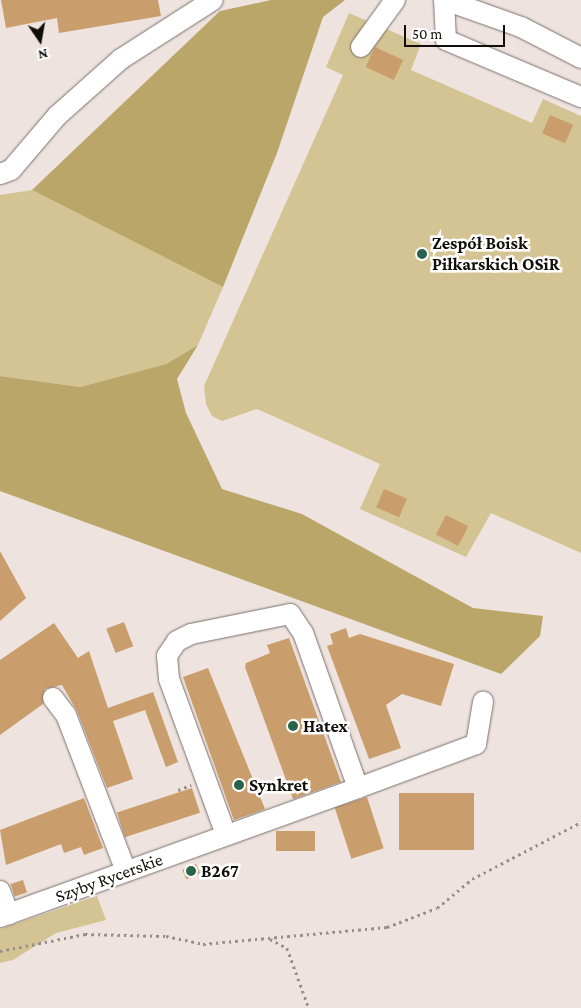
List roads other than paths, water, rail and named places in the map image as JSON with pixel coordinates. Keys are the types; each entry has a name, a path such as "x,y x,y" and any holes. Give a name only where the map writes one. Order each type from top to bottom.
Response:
{"street":[{"path":"0,174 11,170 57,116 121,59 213,0"},
{"path":"361,46 395,0"},
{"path":"581,58 521,27 445,0 446,40 581,97"},
{"path":"222,836 166,666 173,645 191,634 280,613 295,617 358,788"},
{"path":"53,698 66,716 126,872"},
{"name":"Szyby Rycerskie","path":"4,915 476,744 483,702"},
{"path":"0,891 4,915"}],"place":[{"name":"Zespół Boisk Piłkarskich OSiR","path":"422,254"},
{"name":"Hatex","path":"293,726"},
{"name":"Synkret","path":"239,785"},
{"name":"B267","path":"191,871"}]}
